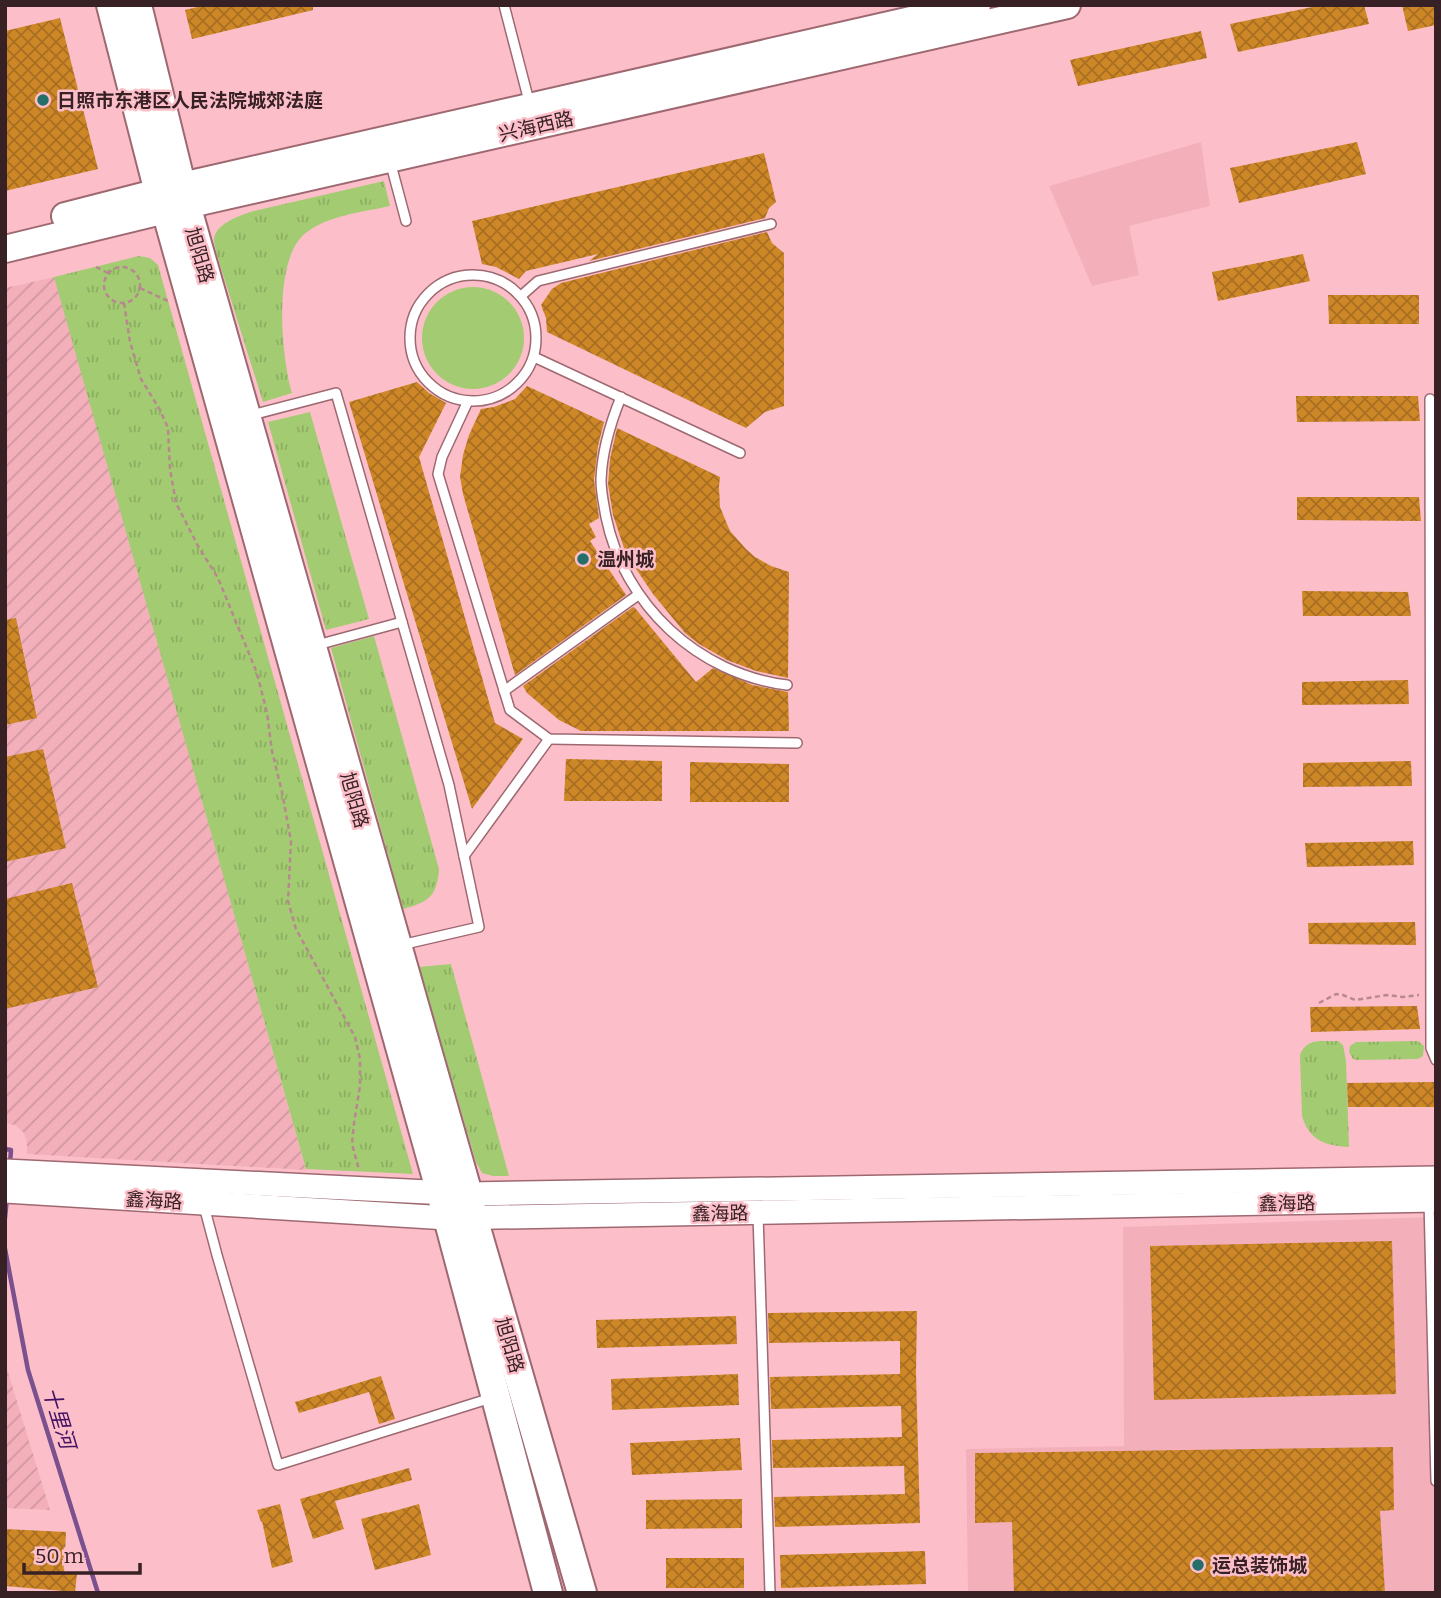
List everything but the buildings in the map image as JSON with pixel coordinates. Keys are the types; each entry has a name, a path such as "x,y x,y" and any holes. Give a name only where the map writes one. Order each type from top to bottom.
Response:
{"main road":[{"name":"旭阳路","path":"111,5 247,417 397,946 458,1206 496,1397 548,1593"},
{"name":"旭阳路","path":"137,5 173,198 458,1206 582,1593"},
{"name":"兴海西路","path":"5,248 173,198 531,107 977,5"},
{"name":"兴海西路","path":"5,230 390,159 1067,5"}],"street":[{"name":"鑫海路","path":"15,1182 458,1206 1436,1178"},
{"name":"鑫海路","path":"15,1182 204,1203 758,1212 1432,1200"}],"lane":[{"path":"504,5 531,107"},
{"path":"390,159 406,221"},
{"path":"522,296 538,281 771,223"},
{"path":"463,275 484,275 504,282 522,296 533,314 537,335 534,357 524,376 508,391 488,399 468,401 449,396 432,385 419,370 411,351 410,331 415,312 426,295 442,282 463,275"},
{"path":"534,357 740,453"},
{"path":"247,417 336,393 449,785 479,927 397,946"},
{"path":"621,397 605,443 601,483 614,549 638,596 674,634 713,662 769,682 787,685"},
{"path":"1430,399 1431,1048 1436,1060"},
{"path":"468,401 442,457 438,474 510,710 549,739 797,743"},
{"path":"504,691 638,596"},
{"path":"312,647 402,622"},
{"path":"464,856 549,739"},
{"path":"1432,1200 1436,1481"},
{"path":"204,1203 278,1465 496,1397"},
{"path":"758,1212 770,1593"}],"path":[{"path":"96,267 108,273"},
{"path":"118,267 129,268 138,276 140,288 135,298 118,303 107,296 103,284 108,273 118,267"},
{"path":"140,288 168,301"},
{"path":"124,303 130,342 141,379 168,428 170,469 176,503 218,578 257,673 267,713 290,841 288,901 296,929 355,1037 360,1059 360,1086 352,1144 359,1172 367,1174"},
{"path":"1319,1003 1336,994 1359,1000 1387,995 1403,997 1431,993"}],"shaded area":[{"path":"1201,142 1210,206 1129,226 1139,275 1092,286 1049,186"},
{"path":"55,277 306,1170 27,1154 24,1133 15,1125 5,1123 5,288"},
{"path":"1436,1217 1436,1593 968,1593 966,1449 1124,1446 1123,1227"},
{"path":"5,1362 50,1510 5,1508"}],"green space":[{"path":"384,181 390,206 347,215 316,226 296,245 288,263 282,308 285,356 292,393 263,402 216,252 215,234 228,222 250,212"},
{"path":"139,256 150,258 158,265 413,1174 306,1169 54,277"},
{"path":"473,287 493,291 509,302 520,318 524,338 520,358 509,374 493,385 473,389 453,385 437,374 426,358 422,338 426,318 437,302 453,291"},
{"path":"310,412 369,619 326,630 268,422"},
{"path":"374,636 439,869 434,892 419,904 403,909 331,648"},
{"path":"451,964 509,1176 482,1173 476,1162 419,967"},
{"path":"1338,1041 1343,1045 1346,1061 1349,1147 1319,1140 1309,1131 1302,1116 1300,1055 1311,1043"},
{"path":"1418,1041 1424,1046 1423,1056 1418,1059 1356,1060 1349,1052 1350,1046 1356,1042"}],"waterway":[{"name":"十里河","path":"5,1149 11,1150 10,1164"},
{"name":"十里河","path":"5,1218 7,1197"},
{"name":"十里河","path":"5,1249 28,1370 98,1593"}],"place":[{"name":"日照市东港区人民法院城郊法庭","path":"43,100"},
{"name":"温州城","path":"583,559"},
{"name":"运总装饰城","path":"1198,1565"}]}
